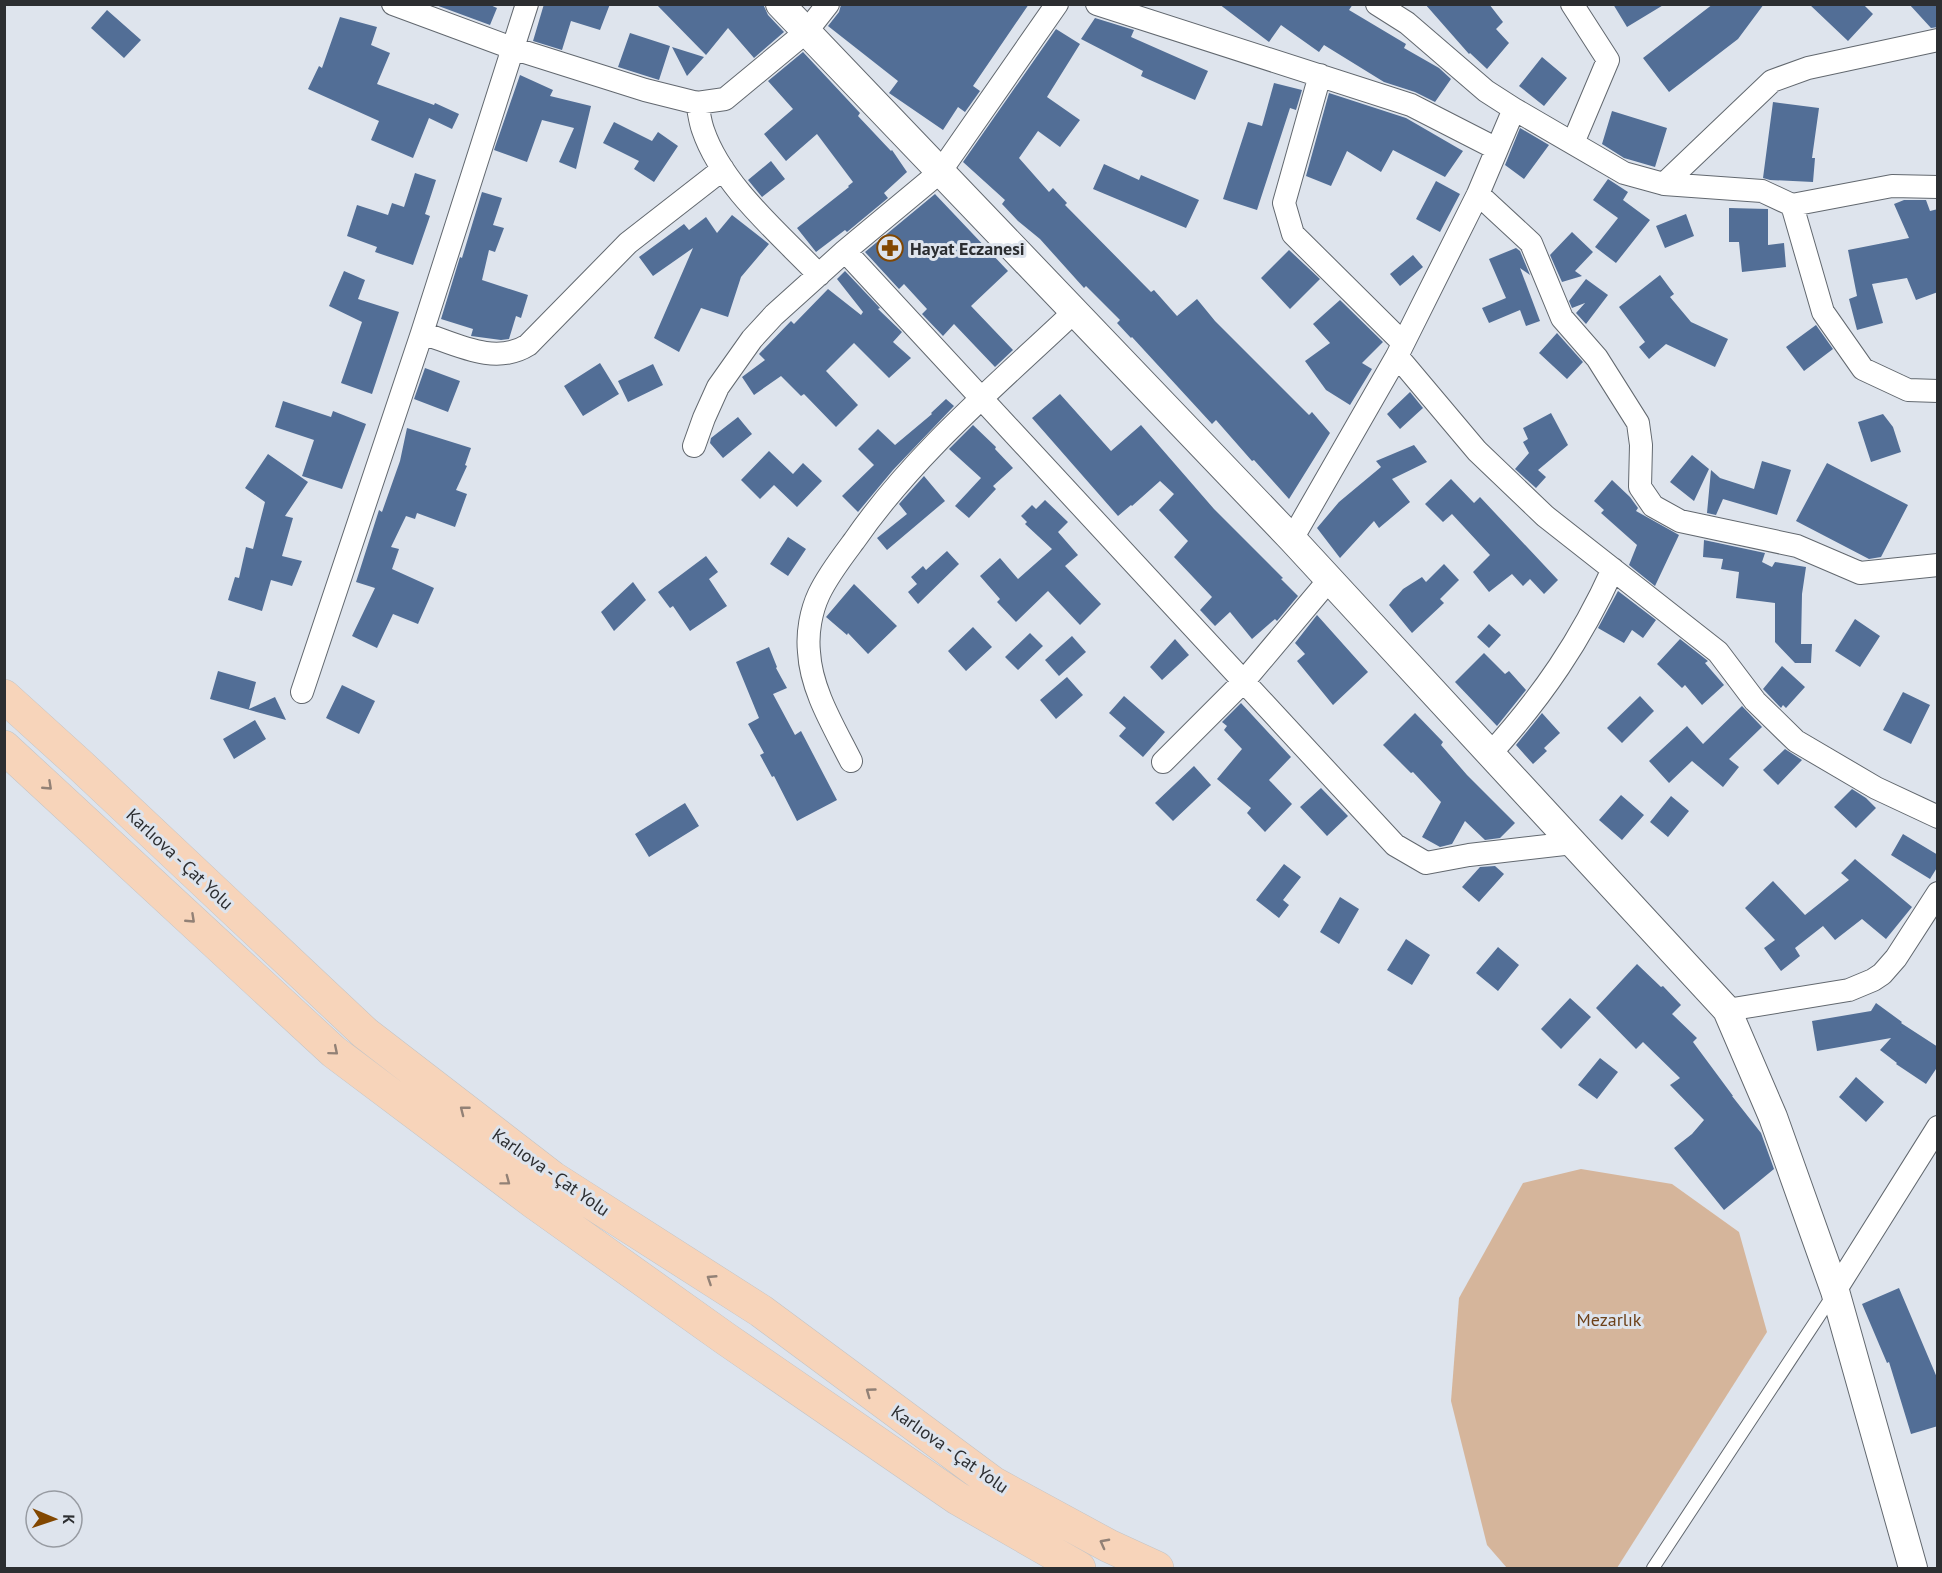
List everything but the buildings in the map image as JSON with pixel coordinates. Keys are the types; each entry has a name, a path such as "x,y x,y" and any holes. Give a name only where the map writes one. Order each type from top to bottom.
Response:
{"highway":[{"name":"Karlıova - Çat Yolu","path":"4,696 365,1033 553,1178 761,1311 993,1483 1109,1546 1157,1569"},
{"name":"Karlıova - Çat Yolu","path":"4,747 334,1052 535,1203 726,1339 957,1498 1079,1569"}],"street":[{"path":"393,4 513,48 645,90 697,103 725,99 806,32 828,4"},
{"path":"302,692 422,333 527,4"},
{"path":"780,4 1292,539 1727,1010 1773,1117 1835,1292 1913,1569"},
{"path":"694,446 718,387 752,339 774,315 845,250 940,172 1057,4"},
{"path":"1097,4 1411,105 1497,149"},
{"path":"1377,4 1403,14 1486,91 1624,173 1664,184 1762,191 1792,205 1892,186 1938,187"},
{"path":"1572,4 1608,60 1573,143"},
{"path":"1664,184 1772,81 1808,68 1938,40"},
{"path":"1320,75 1284,203 1293,234 1399,349 1477,451 1545,516 1718,652 1755,701 1796,741 1876,788 1938,817"},
{"path":"697,103 703,129 723,168 750,202 819,274"},
{"path":"1292,539 1399,349 1478,194 1514,109"},
{"path":"422,333 486,354 498,356 519,351 528,345 628,243 723,168"},
{"path":"1478,194 1531,243 1562,318 1597,358 1638,423 1641,445 1640,487 1653,506 1680,521 1797,546 1860,573 1938,565"},
{"path":"1792,205 1823,312 1863,369 1908,390 1938,391"},
{"path":"845,250 1395,845 1426,863 1469,855 1573,843"},
{"path":"851,761 816,688 811,670 808,650 809,630 820,593 845,553 886,498 912,468 1074,312"},
{"path":"1490,754 1546,689 1570,653 1614,569"},
{"path":"1163,762 1244,681 1329,580"},
{"path":"1727,1010 1849,990 1873,980 1882,974 1896,958 1938,893"},
{"path":"1835,1292 1938,1127"}],"lane":[{"path":"1653,1569 1835,1292"}],"green space":[{"name":"Mezarlık","path":"1581,1169 1672,1184 1739,1232 1767,1332 1617,1568 1507,1568 1487,1545 1451,1401 1459,1298 1523,1183"}],"place":[{"name":"Hayat Eczanesi","path":"890,248"}]}
